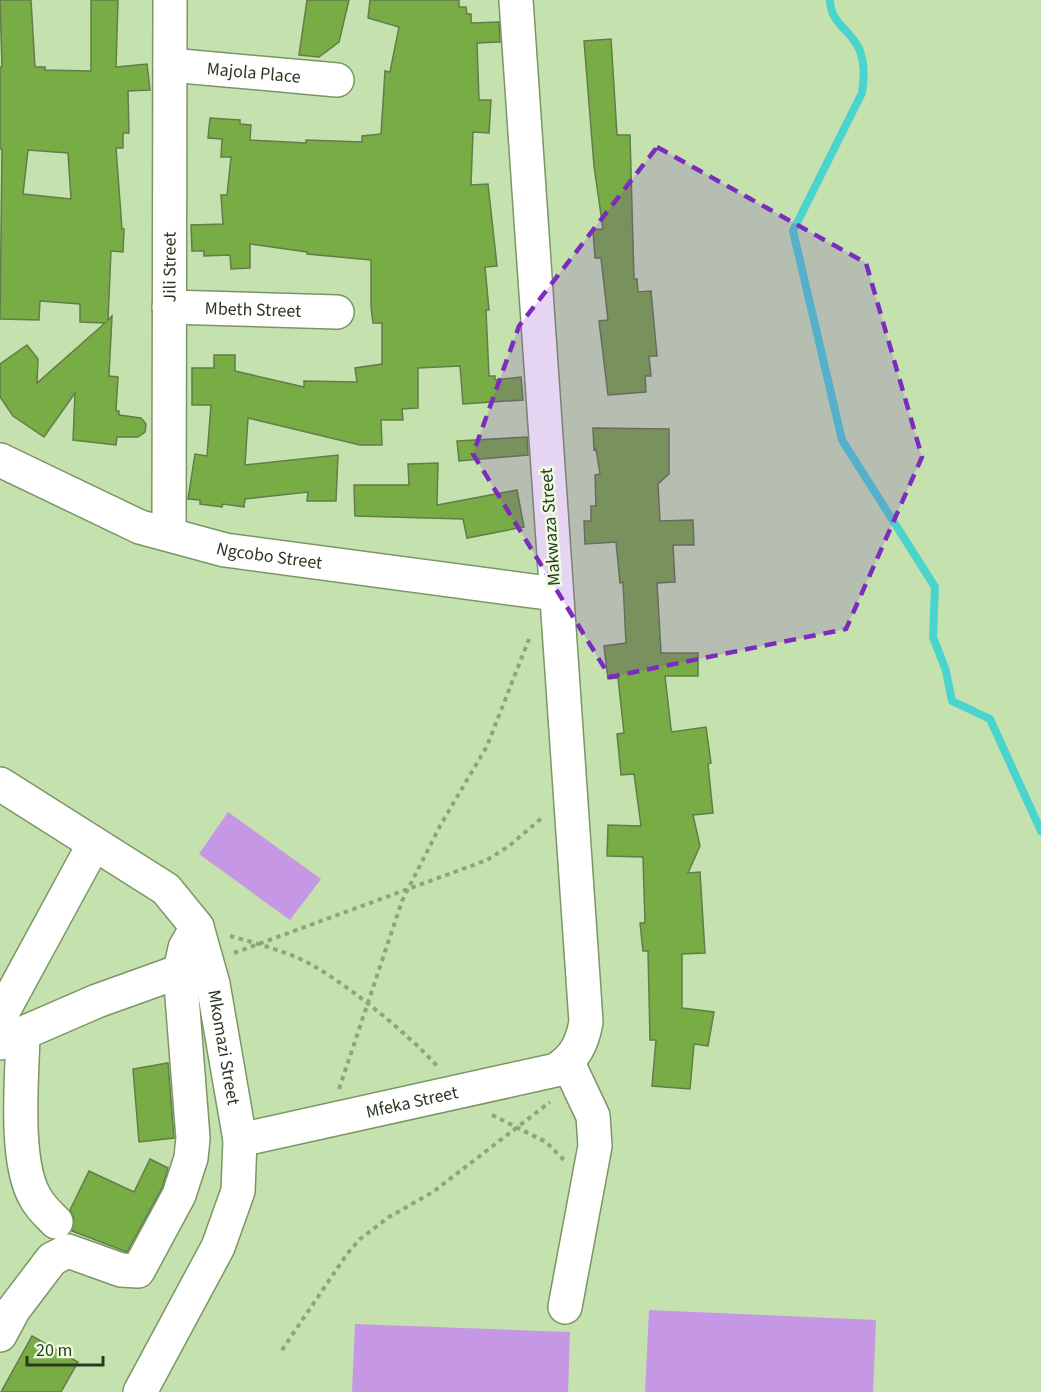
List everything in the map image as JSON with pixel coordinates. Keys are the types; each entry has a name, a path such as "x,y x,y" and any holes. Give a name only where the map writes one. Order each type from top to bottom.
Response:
{"street":[{"name":"Jili Street","path":"169,534 170,0"},
{"name":"Makwaza Street","path":"516,0 586,1022 574,1065"},
{"name":"Majola Place","path":"170,65 337,80"},
{"name":"Mbeth Street","path":"170,307 337,312"},
{"name":"Ngcobo Street","path":"0,460 140,527 225,550 555,594"},
{"name":"Mkomazi Street","path":"0,784 166,889 197,927 193,966 213,984 240,1140 238,1191 218,1247 140,1392"},
{"path":"56,1222 34,1197 26,1172 22,1112 8,1032 94,843"},
{"path":"0,1335 14,1309 52,1259 60,1253 68,1251 121,1270 138,1271 179,1195 187,1176 193,1138 193,966 8,1032"},
{"path":"565,1307 595,1146 593,1116 574,1065"},
{"name":"Mfeka Street","path":"240,1140 536,1076 574,1065"}],"path":[{"path":"329,1121 391,929 408,889 440,826 488,746 530,637"},
{"path":"193,966 260,944 494,856 531,828 569,791"},
{"path":"197,927 260,944 297,957 318,969 367,1003 436,1064 457,1093 476,1107 546,1142 568,1165"},
{"path":"282,1350 346,1254 360,1239 389,1217 433,1192 517,1127 574,1065"}],"highlighted area":[{"path":"657,147 866,263 922,457 846,629 610,677 473,454 519,326"}],"shaded area":[{"path":"228,812 321,879 290,920 199,854"},
{"path":"649,1310 876,1320 873,1392 645,1392"},
{"path":"355,1324 570,1332 568,1392 352,1392"}],"building":[{"path":"0,0 31,0 35,67 45,67 45,70 91,71 91,0 118,0 116,67 147,64 150,90 128,91 129,133 123,133 123,148 116,148 122,229 124,229 123,252 111,251 108,320 112,316 109,376 118,377 116,411 119,411 119,415 141,418 146,424 145,432 138,437 117,437 116,445 73,440 75,393 44,437 13,416 0,397 0,364 27,345 38,359 37,383 105,323 80,322 80,304 40,301 39,320 0,319 2,149 0,149 0,67 2,67","holes":["28,150 68,153 71,199 23,194"]},
{"path":"307,0 349,0 339,42 319,57 299,55"},
{"path":"370,0 459,0 459,7 466,7 467,14 471,14 471,23 499,22 500,42 477,43 479,100 491,100 489,133 473,132 471,185 488,184 497,266 485,267 489,310 486,310 489,376 495,376 495,380 521,377 523,400 463,404 460,366 418,368 418,408 402,409 403,420 381,420 382,445 360,445 248,418 245,465 338,455 336,501 307,501 308,492 245,499 244,507 200,504 200,500 188,499 195,454 207,456 211,405 192,405 192,368 214,368 214,355 235,355 235,371 304,387 304,381 357,382 355,368 382,364 382,323 373,323 371,306 371,260 307,254 307,252 250,244 250,268 231,269 230,255 204,256 204,251 192,251 191,225 223,224 221,195 227,195 231,157 221,157 222,139 208,138 210,118 240,120 240,124 251,125 250,140 306,143 306,140 362,142 362,136 381,134 385,71 390,72 399,27 368,18"},
{"path":"611,39 617,135 630,135 634,279 637,279 638,292 651,291 657,356 649,356 651,376 645,376 646,392 608,395 599,321 608,320 601,258 595,258 593,230 603,229 594,166 584,41"},
{"path":"593,428 669,429 669,474 658,484 660,521 693,520 694,545 673,545 675,582 657,583 661,653 698,653 698,676 665,676 671,729 672,732 706,727 711,763 708,764 713,813 693,815 700,846 688,873 700,872 705,953 682,954 682,1008 714,1012 708,1046 694,1044 690,1089 652,1086 656,1040 650,1040 648,951 643,951 640,923 645,923 643,857 607,856 608,825 641,826 634,774 621,775 617,734 624,733 618,678 608,679 604,646 626,643 623,582 620,583 616,542 585,544 584,521 591,521 591,506 596,506 595,475 600,474 596,449 594,450"},
{"path":"527,437 528,455 459,461 457,441"},
{"path":"438,463 437,505 517,490 524,527 467,538 463,519 355,516 354,485 409,485 408,464"},
{"path":"168,1063 174,1138 139,1142 133,1069"},
{"path":"150,1159 168,1168 162,1188 127,1252 72,1231 74,1218 70,1210 89,1171 134,1192"},
{"path":"32,1336 78,1362 61,1392 1,1392"}],"waterway":[{"path":"830,0 834,15 860,51 864,72 862,93 793,231 842,440 935,587 933,637 946,671 952,701 990,719 1041,831"}]}
